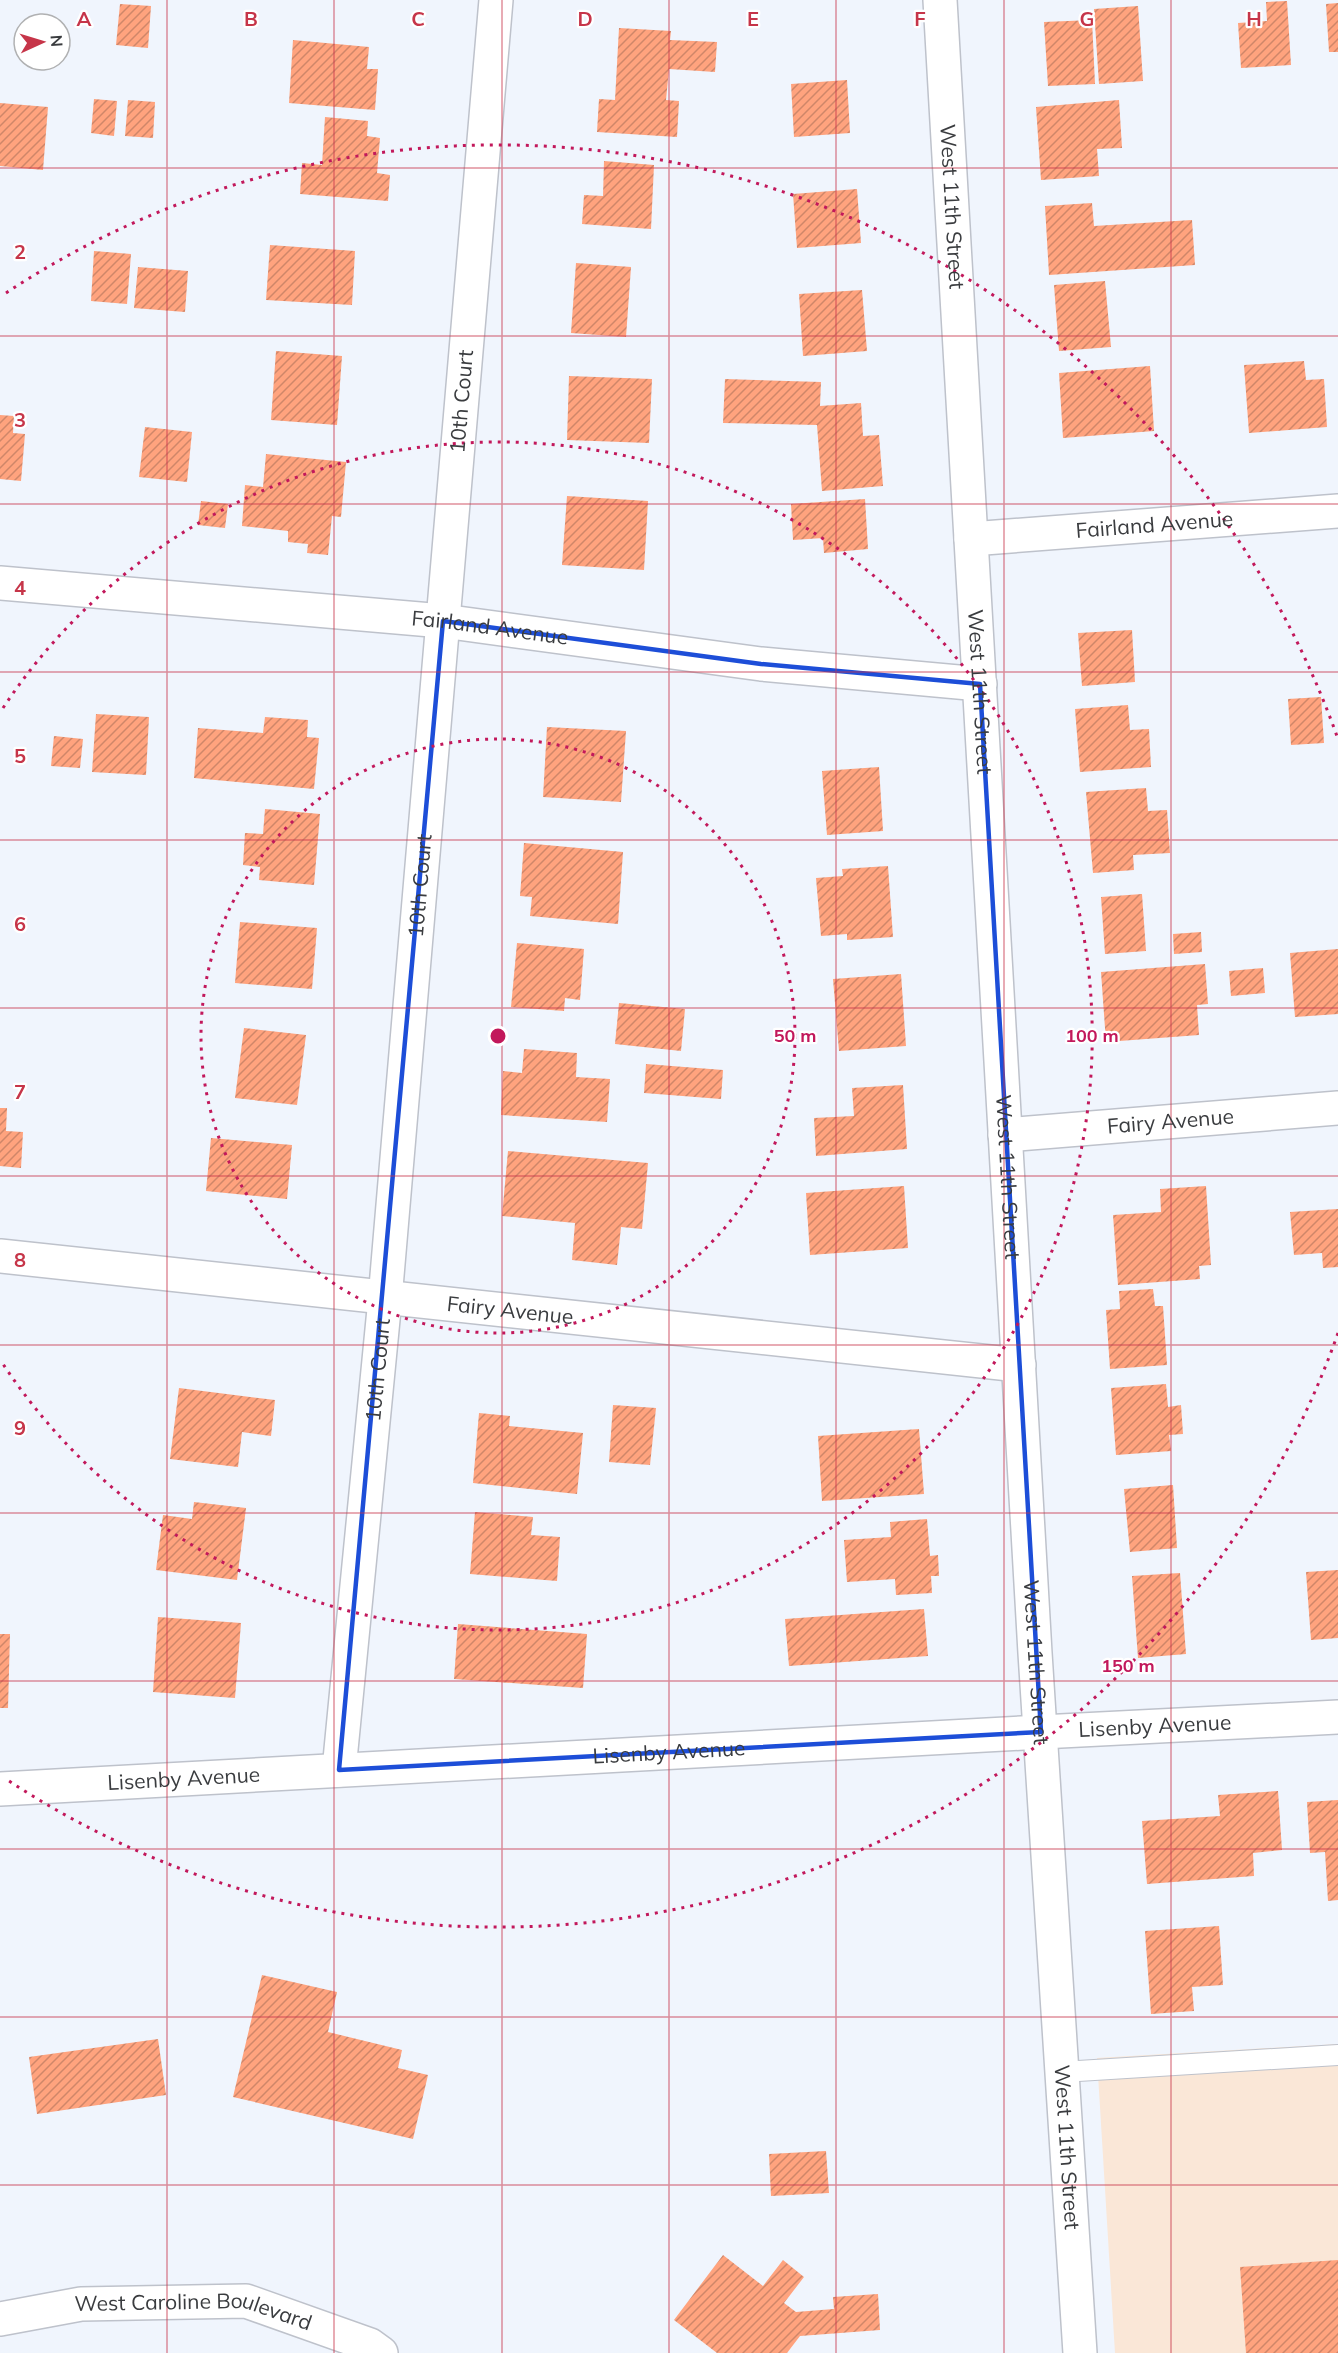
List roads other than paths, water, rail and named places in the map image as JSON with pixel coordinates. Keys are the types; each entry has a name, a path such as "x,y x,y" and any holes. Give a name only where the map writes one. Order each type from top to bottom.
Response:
{"street":[{"name":"10th Court","path":"339,1770 386,1299 496,0"},
{"name":"West 11th Street","path":"940,0 1005,1136 1080,2353"},
{"name":"Fairland Avenue","path":"971,539 1338,511"},
{"name":"Fairland Avenue","path":"0,583 443,621 761,664 980,684"},
{"name":"Fairy Avenue","path":"1005,1136 1338,1108"},
{"name":"Fairy Avenue","path":"0,1256 1019,1365"},
{"name":"Lisenby Avenue","path":"0,1789 1338,1717"},
{"name":"West Caroline Boulevard","path":"0,2319 81,2304 246,2301 370,2345 381,2353"}],"lane":[{"path":"1062,2072 1338,2055"}]}
